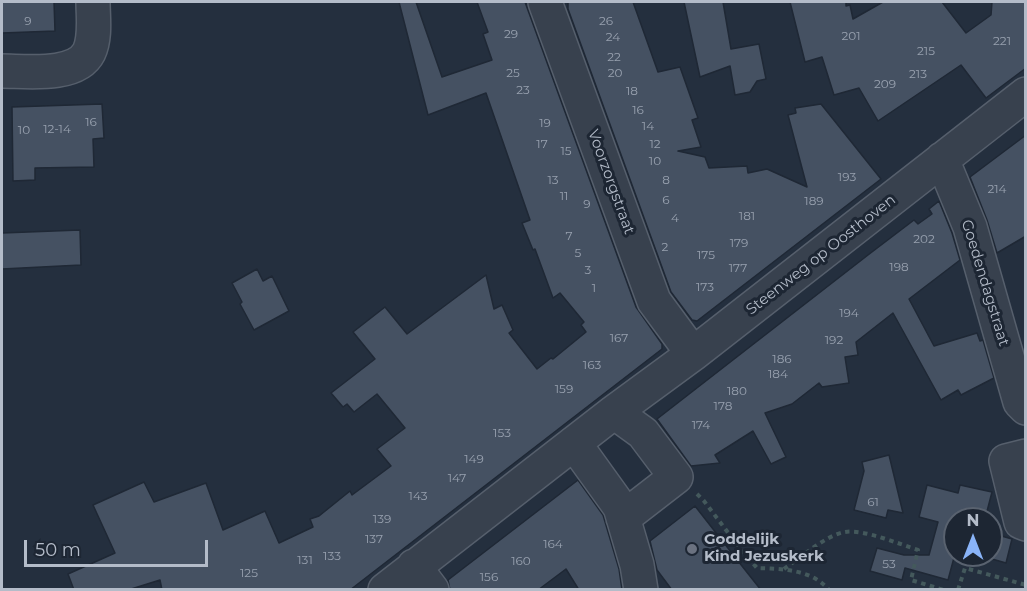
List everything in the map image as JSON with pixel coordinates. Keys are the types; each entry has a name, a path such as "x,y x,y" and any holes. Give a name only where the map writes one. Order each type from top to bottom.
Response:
{"street":[{"path":"2,71 58,71 77,63 88,53 94,30 93,2"},
{"name":"Voorzorgstraat","path":"545,2 654,301 693,354"},
{"name":"Steenweg op Oosthoven","path":"385,590 423,578 574,443 693,354 1026,94"},
{"name":"Goedendagstraat","path":"942,159 970,227 1020,402 1026,408"},
{"path":"614,412 643,433 676,477 623,518"},
{"path":"574,443 620,507 637,565 641,590"},
{"path":"1026,456 1006,461 1022,522 1026,524"}],"path":[{"path":"676,477 704,501 738,547 757,568 784,569 813,576 829,590"},
{"path":"784,569 834,536 846,532 859,533 918,550 911,580 944,590"},
{"path":"958,590 965,568 1026,585"}],"building":[{"path":"2,2 54,2 55,31 2,33"},
{"path":"399,2 416,2 442,77 492,60 483,34 488,32 477,2 525,2 636,307 662,344 662,349 350,590 162,590 160,580 128,590 74,590 68,574 115,553 93,505 144,482 154,502 206,483 223,530 265,511 279,543 313,527 310,519 319,516 350,491 352,495 391,466 377,449 405,428 377,394 354,412 347,404 343,407 331,393 375,359 353,332 385,307 407,334 486,275 494,309 502,305 513,330 509,333 537,369 586,332 581,325 584,322 560,293 553,298 535,249 533,250 522,223 530,220 486,93 428,115"},
{"path":"568,2 633,2 658,72 680,67 698,118 692,120 701,147 678,151 705,157 709,168 747,166 748,173 767,169 807,187 788,115 796,113 795,108 821,104 881,179 697,321 692,320 671,292 568,9"},
{"path":"684,2 723,2 731,49 759,44 766,79 757,81 750,92 735,95 730,66 700,77"},
{"path":"790,2 846,2 846,6 850,5 853,19 883,2 942,2 966,33 991,15 992,2 1026,2 1026,68 986,98 961,65 878,121 859,88 834,95 822,57 805,62"},
{"path":"102,104 104,138 93,139 94,167 35,168 35,180 13,181 12,107"},
{"path":"1026,135 1026,236 997,253 970,177"},
{"path":"939,201 960,260 909,299 934,346 977,333 980,341 983,340 994,378 961,395 958,390 941,400 893,313 856,342 858,355 845,357 849,383 822,387 819,383 792,404 765,413 786,457 771,464 753,431 715,455 720,463 691,466 657,419 914,220 918,224 932,214 929,209"},
{"path":"80,230 81,265 2,269 2,233"},
{"path":"257,269 263,281 272,276 289,311 254,330 232,283"},
{"path":"889,455 903,513 888,510 886,518 854,510 864,471 862,462"},
{"path":"578,480 603,515 619,569 622,590 579,590 566,569 538,590 450,590 448,580"},
{"path":"927,485 958,493 960,485 992,492 988,507 943,507 943,567 952,567 948,580 905,568 902,580 870,571 877,548 904,555 929,555 938,522 919,517"},
{"name":"Goddelijk Kind Jezuskerk","path":"695,506 761,590 672,590 657,570 650,541"},
{"path":"1003,536 1012,539 1006,563 1003,562"}],"place":[{"name":"Goddelijk Kind Jezuskerk","path":"692,549"}]}
